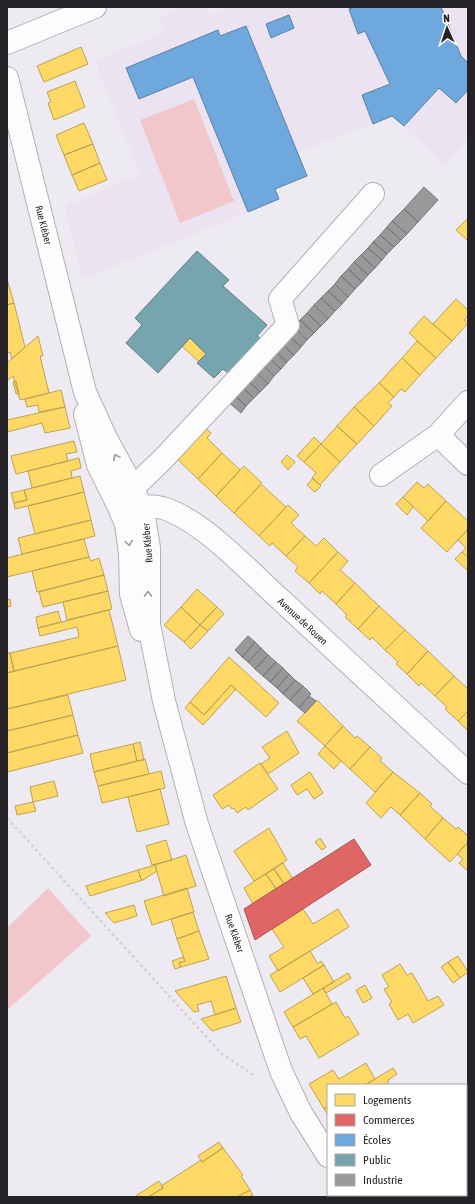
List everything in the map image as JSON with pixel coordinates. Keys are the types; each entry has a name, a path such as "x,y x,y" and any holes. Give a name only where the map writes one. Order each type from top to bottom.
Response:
{"street":[{"path":"7,43 95,7"},
{"name":"Rue Kléber","path":"7,78 80,373 83,405 93,452 132,502 128,539 129,580 134,605 164,701 197,824 281,1071 301,1113 327,1154"},
{"path":"132,502 163,459 288,325 280,299 373,194"},
{"path":"381,475 438,435 468,402"},
{"path":"438,435 468,464"},
{"name":"Avenue de Rouen","path":"132,502 171,510 196,526 215,541 468,773"}],"path":[{"path":"7,818 221,1053 255,1076"}],"shaded area":[{"path":"183,7 207,7 211,15 229,7 468,7 468,139 444,166 392,116 298,153 307,176 275,189 279,199 82,280 65,206 140,174 95,61 165,32 159,17"},
{"path":"194,99 234,201 180,223 140,120"},
{"path":"48,888 91,936 7,1010 7,928"}],"building: Logements":[{"path":"81,47 88,64 44,82 37,66"},
{"path":"75,81 85,107 54,120 48,103 51,102 47,92"},
{"path":"84,123 93,144 64,155 56,135"},
{"path":"93,144 100,163 72,175 64,155"},
{"path":"100,163 107,180 79,191 72,175"},
{"path":"468,218 468,241 456,230"},
{"path":"7,279 14,303 7,305"},
{"path":"456,299 468,310 468,316 464,320 468,323 452,341 433,324"},
{"path":"14,303 25,347 12,359 10,352 7,353 7,305"},
{"path":"424,316 452,341 436,358 409,333"},
{"path":"38,336 43,356 40,356 49,393 20,400 13,376 7,381 7,363"},
{"path":"190,338 206,354 199,362 182,346"},
{"path":"417,341 436,358 420,375 402,358"},
{"path":"402,358 420,375 405,392 401,389 394,397 379,383"},
{"path":"16,381 19,394 16,394 13,382"},
{"path":"379,383 394,397 388,403 392,406 374,426 354,407"},
{"path":"61,390 65,407 39,412 38,405 27,407 25,399"},
{"path":"65,407 70,428 45,433 42,423 7,432 7,420"},
{"path":"354,407 374,426 357,444 337,426"},
{"path":"203,425 211,433 207,438 222,453 198,479 174,456"},
{"path":"337,426 357,444 340,462 321,444"},
{"path":"314,437 321,444 304,462 297,456"},
{"path":"74,441 77,452 66,454 68,461 16,474 11,456"},
{"path":"321,444 340,462 320,485 312,478 316,473 304,462"},
{"path":"222,453 240,470 216,496 198,479"},
{"path":"287,455 295,462 288,470 281,462"},
{"path":"79,458 81,468 71,471 72,478 32,488 28,471"},
{"path":"244,466 262,483 234,513 216,496"},
{"path":"80,476 84,492 15,509 14,503 27,500 24,490"},
{"path":"313,478 321,486 315,492 307,485"},
{"path":"417,482 424,488 428,484 446,501 428,521 403,497"},
{"path":"261,484 286,507 259,536 234,513"},
{"path":"24,490 27,500 14,503 11,493"},
{"path":"84,492 91,520 35,534 28,506"},
{"path":"403,497 413,507 407,515 396,504"},
{"path":"446,501 468,521 468,529 447,552 421,528"},
{"path":"288,505 299,515 291,523 305,536 286,556 272,543 270,546 259,536"},
{"path":"91,520 95,536 22,554 18,538"},
{"path":"468,529 468,558 462,552 466,548 458,540"},
{"path":"305,536 316,546 324,538 338,552 309,583 295,571 298,567 286,556"},
{"path":"84,539 89,557 7,577 7,558"},
{"path":"338,552 348,561 340,570 355,583 336,604 322,591 320,594 309,583"},
{"path":"462,552 468,558 468,571 455,559"},
{"path":"89,557 91,561 99,558 104,575 37,592 32,571"},
{"path":"104,575 108,591 43,607 39,592"},
{"path":"355,583 379,606 358,629 345,617 347,615 336,604"},
{"path":"197,589 217,607 200,625 181,607"},
{"path":"108,591 112,609 67,620 63,602"},
{"path":"10,599 11,606 7,607 7,600"},
{"path":"379,606 405,630 385,650 372,637 370,640 358,629"},
{"path":"181,607 200,625 184,642 164,625"},
{"path":"217,607 224,614 208,631 200,625"},
{"path":"109,610 118,646 14,671 10,653 79,637 77,627 40,636 38,628"},
{"path":"58,611 61,622 38,628 36,617"},
{"path":"200,625 208,631 191,649 184,642"},
{"path":"405,630 428,651 407,674 396,664 398,662 385,650"},
{"path":"118,646 126,680 7,709 7,673"},
{"path":"428,651 454,676 435,696 421,683 419,686 407,674"},
{"path":"7,653 10,653 14,671 7,673"},
{"path":"229,657 279,703 266,717 231,685 204,715 190,702"},
{"path":"454,676 468,689 468,711 458,721 445,709 447,707 435,696"},
{"path":"231,685 236,689 203,725 185,708 190,702 204,715"},
{"path":"68,695 73,715 7,731 7,709"},
{"path":"317,700 343,726 325,746 297,721"},
{"path":"468,711 468,731 458,721"},
{"path":"73,715 78,735 7,753 7,731"},
{"path":"343,726 355,738 357,736 370,747 350,769 325,746"},
{"path":"287,731 299,753 268,774 261,764 270,758 262,747"},
{"path":"78,735 83,753 7,772 7,753"},
{"path":"140,742 144,760 137,761 133,744"},
{"path":"133,744 137,761 94,772 90,754"},
{"path":"325,746 341,761 334,769 318,754"},
{"path":"370,747 382,758 380,761 393,772 375,792 350,769"},
{"path":"145,759 149,774 98,786 94,772"},
{"path":"260,763 278,789 248,810 246,807 237,813 234,808 232,809 229,805 222,809 213,795"},
{"path":"161,771 165,788 102,803 98,786"},
{"path":"310,772 323,793 314,799 307,789 297,795 291,785"},
{"path":"393,772 420,793 400,815 391,807 381,818 366,803"},
{"path":"54,781 58,796 33,802 30,787"},
{"path":"160,789 169,824 137,832 128,797"},
{"path":"420,793 432,804 430,806 443,818 425,839 400,815"},
{"path":"33,802 36,811 17,815 15,806"},
{"path":"443,818 456,829 458,827 468,836 468,842 450,862 425,839"},
{"path":"269,828 287,860 254,881 234,851"},
{"path":"320,838 326,847 322,850 315,842"},
{"path":"166,840 172,860 152,865 146,846"},
{"path":"468,842 468,871 459,863 463,859 457,854"},
{"path":"186,855 196,886 164,896 155,865"},
{"path":"283,863 293,879 284,884 274,869"},
{"path":"155,865 157,871 143,880 141,879 138,870"},
{"path":"274,869 284,884 276,889 266,874"},
{"path":"138,870 141,879 143,880 90,896 86,886"},
{"path":"266,874 276,889 253,904 244,888"},
{"path":"187,888 194,912 152,925 144,901"},
{"path":"134,905 137,916 114,923 105,913"},
{"path":"303,909 313,924 338,909 349,927 278,971 269,956 284,947 272,929"},
{"path":"193,912 199,931 177,939 171,919"},
{"path":"199,931 209,959 181,967 179,963 185,961 177,939"},
{"path":"310,951 318,964 321,961 324,965 280,992 270,975"},
{"path":"458,956 468,972 460,978 448,962"},
{"path":"183,957 185,961 179,963 181,967 175,969 172,961"},
{"path":"448,962 460,978 453,983 441,967"},
{"path":"400,964 407,975 412,973 428,1001 438,996 444,1005 413,1023 408,1014 398,1020 389,1004 392,1002 384,989 389,987 382,975"},
{"path":"324,965 334,982 313,994 303,978"},
{"path":"348,973 351,978 326,993 323,988"},
{"path":"226,976 236,1008 215,1015 211,1001 197,1005 199,1011 194,1012 175,991"},
{"path":"365,985 372,998 363,1003 356,990"},
{"path":"323,988 332,1004 293,1027 284,1012"},
{"path":"336,1002 345,1018 348,1016 359,1034 319,1058 306,1036 300,1039 293,1027"},
{"path":"236,1008 241,1022 212,1031 201,1019"},
{"path":"366,1063 375,1079 367,1084 327,1084 327,1107 324,1109 309,1084 333,1070 339,1079"},
{"path":"393,1068 397,1074 385,1084 367,1084"},
{"path":"327,1107 327,1114 324,1109"},
{"path":"219,1142 223,1148 202,1162 198,1156"},
{"path":"223,1148 243,1175 241,1176 250,1190 237,1197 148,1197 163,1188 161,1186 201,1160 202,1162"},
{"path":"159,1181 163,1188 148,1197 134,1197"},
{"path":"250,1190 253,1195 248,1197 237,1197"},
{"path":"402,1196 426,1196 424,1197"},
{"path":"426,1196 450,1196 448,1197 424,1197"}],"building: Commerces":[{"path":"354,839 371,865 255,940 244,909"}],"building: Écoles":[{"path":"355,7 441,7 461,56 468,63 468,90 456,103 439,88 404,126 392,116 373,124 362,95 390,84 365,31 358,34 349,9"},
{"path":"289,15 294,28 271,38 266,24"},
{"path":"246,26 307,176 275,189 279,199 248,212 193,77 139,99 126,68 218,30 220,36"}],"building: Public":[{"path":"197,251 229,280 223,286 267,325 257,336 260,338 228,373 223,369 214,378 197,363 206,354 190,338 158,373 126,343 142,325 135,318"}],"building: Industrie":[{"path":"424,187 438,200 418,222 404,209"},
{"path":"404,209 418,222 407,234 392,221"},
{"path":"392,221 407,234 401,240 387,227"},
{"path":"387,227 401,240 394,247 380,235"},
{"path":"380,235 394,247 387,254 373,242"},
{"path":"373,242 387,254 382,260 368,248"},
{"path":"368,248 382,260 375,268 361,255"},
{"path":"361,255 375,268 368,275 354,262"},
{"path":"354,262 368,275 362,282 348,269"},
{"path":"348,269 362,282 355,289 341,276"},
{"path":"341,276 355,289 348,297 335,284"},
{"path":"335,284 348,297 342,304 328,291"},
{"path":"328,291 342,304 335,311 321,298"},
{"path":"321,298 335,311 328,319 314,305"},
{"path":"314,305 328,319 321,326 307,313"},
{"path":"307,313 321,326 314,333 300,320"},
{"path":"300,320 314,333 307,340 294,327"},
{"path":"294,327 307,340 301,347 287,334"},
{"path":"287,334 301,347 294,355 280,342"},
{"path":"280,342 294,355 287,362 273,349"},
{"path":"273,349 287,362 281,369 267,356"},
{"path":"267,356 281,369 274,376 261,363"},
{"path":"261,363 274,376 268,384 254,370"},
{"path":"254,370 268,384 260,392 246,379"},
{"path":"246,379 260,392 254,398 240,385"},
{"path":"240,385 254,398 246,406 232,393"},
{"path":"232,393 246,406 241,413 226,400"},
{"path":"248,636 255,642 242,657 235,650"},
{"path":"255,642 261,648 248,662 242,657"},
{"path":"261,648 268,655 255,669 248,662"},
{"path":"268,655 276,662 263,676 255,669"},
{"path":"276,662 283,668 270,682 263,676"},
{"path":"283,668 289,674 277,688 270,682"},
{"path":"289,674 295,680 283,694 277,688"},
{"path":"295,680 303,686 290,700 283,694"},
{"path":"303,686 311,694 299,708 290,700"},
{"path":"309,696 316,701 305,713 299,708"}]}
